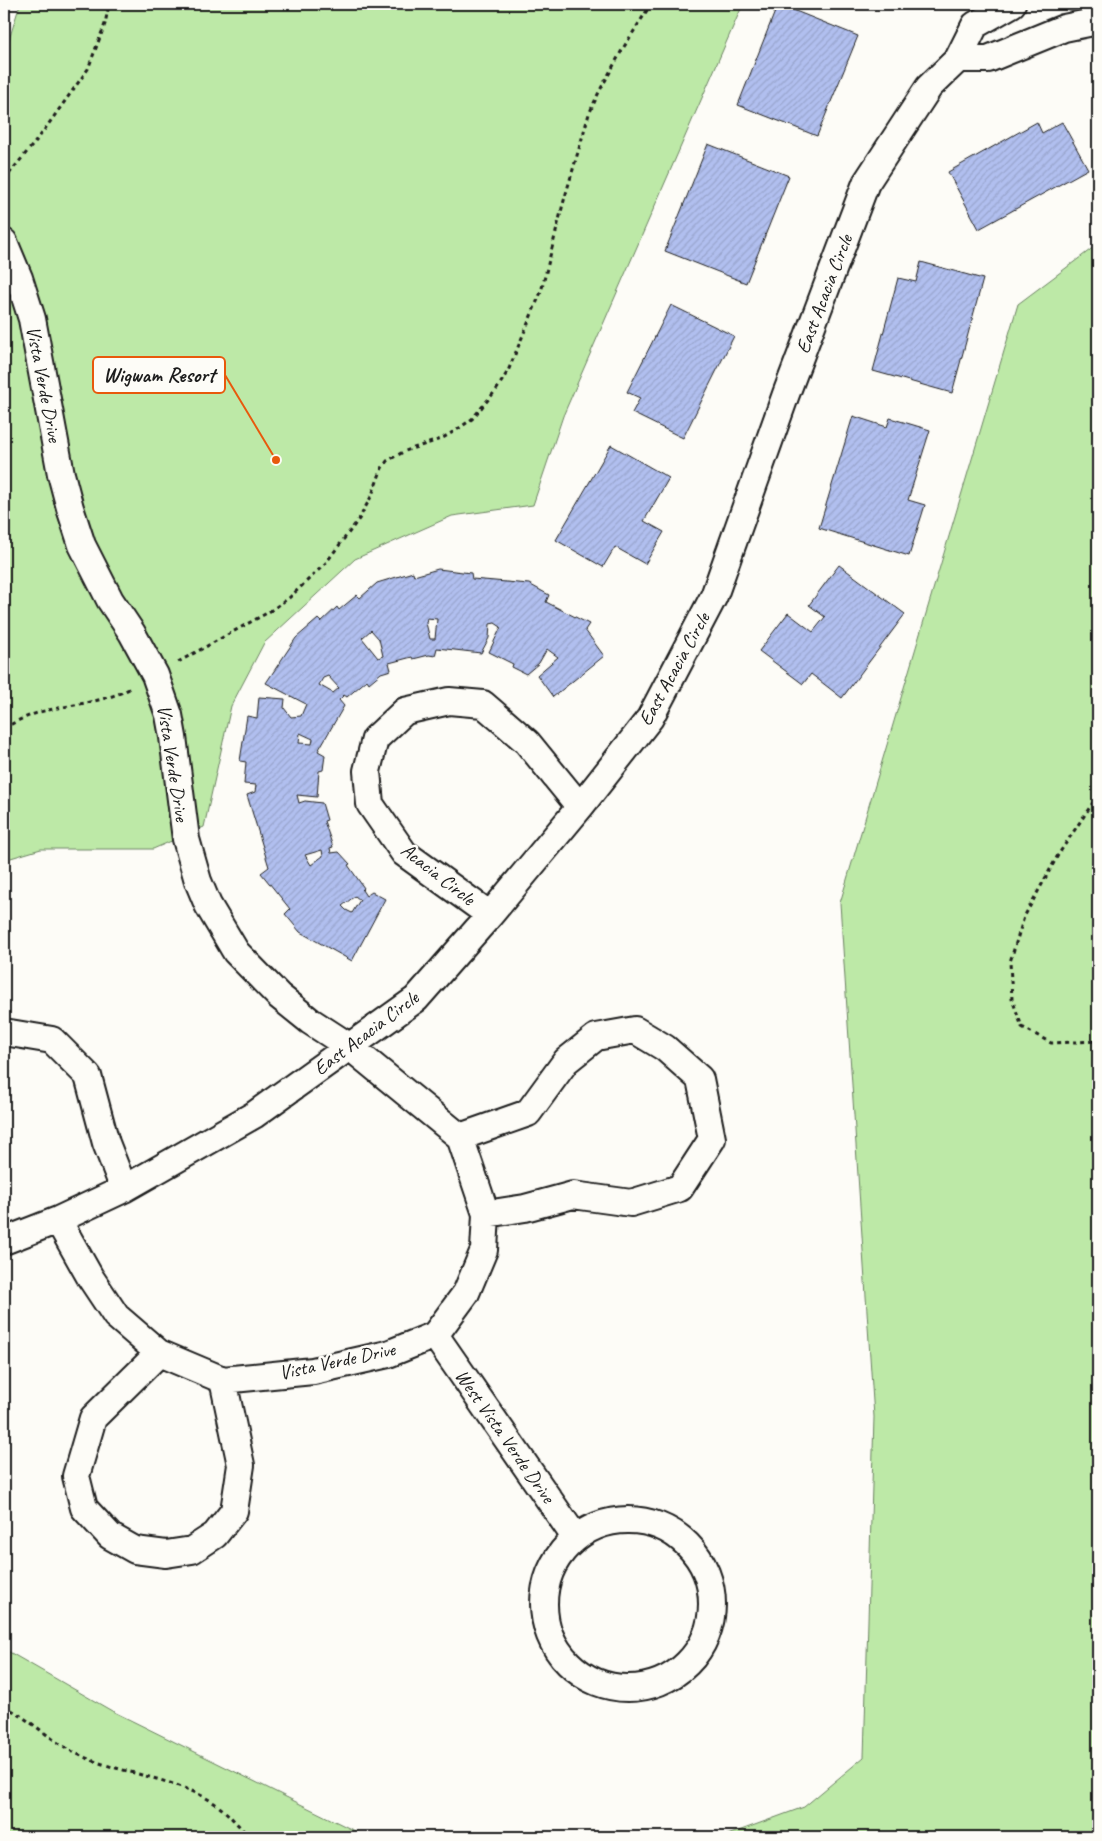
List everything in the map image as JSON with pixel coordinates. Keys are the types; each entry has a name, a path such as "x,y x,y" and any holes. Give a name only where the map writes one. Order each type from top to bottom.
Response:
{"street":[{"name":"East Acacia Circle","path":"4,1241 58,1220 124,1189 254,1115 416,999 490,915 580,807 650,718 714,596 786,394 866,183 928,87 958,59 975,25 1012,4"},
{"path":"958,59 988,60 1064,28 1098,21"},
{"name":"Vista Verde Drive","path":"4,242 19,278 32,320 61,474 79,536 110,600 132,633 155,675 169,715 186,839 193,868 208,905 236,952 273,991 310,1021 350,1048 460,1137"},
{"name":"Acacia Circle","path":"490,915 404,854 370,804 367,771 375,739 405,711 449,700 483,704 527,742 580,807"},
{"path":"434,1335 466,1293 484,1250 486,1214 460,1137 528,1113 566,1061 596,1036 635,1030 665,1048 700,1079 712,1139 680,1188 631,1203 574,1195 524,1208 486,1214"},
{"path":"4,1032 52,1040 88,1076 106,1143 124,1189"},
{"name":"Vista Verde Drive","path":"58,1220 90,1277 116,1316 159,1353 223,1380 313,1370 388,1354 434,1335"},
{"name":"West Vista Verde Drive","path":"434,1335 575,1537"},
{"path":"159,1353 94,1418 76,1476 84,1508 110,1536 135,1550 166,1554 192,1550 215,1535 234,1511 241,1465 223,1380"},
{"path":"626,1519 653,1523 677,1535 697,1554 708,1579 712,1606 707,1632 694,1656 674,1674 647,1686 619,1688 591,1680 568,1664 551,1641 543,1613 545,1585 556,1558 575,1537 599,1524 626,1519"}],"path":[{"path":"4,180 40,136 88,69 106,24 109,4"},
{"path":"4,728 39,713 109,697 155,675 252,621 289,598 325,564 353,527 372,495 382,468 387,462 405,451 441,438 472,419 497,389 508,370 542,292 566,194 589,114 613,66 651,4"},
{"path":"1098,795 1058,855 1024,917 1010,962 1012,999 1022,1027 1051,1043 1098,1041"},
{"path":"4,1706 53,1741 78,1754 102,1764 198,1794 222,1810 249,1837"}],"green space":[{"path":"20,4 743,4 563,416 533,505 452,516 355,559 264,643 231,706 204,827 153,849 41,849 4,860 4,56"},
{"path":"1098,244 1098,1837 722,1837 804,1807 864,1757 874,1417 840,903 1018,304"},
{"path":"4,1649 112,1711 367,1837 4,1837"}],"building":[{"path":"778,4 858,36 817,136 738,105"},
{"path":"1037,122 1042,133 1062,122 1088,169 979,229 948,172"},
{"path":"708,144 789,176 746,283 665,251"},
{"path":"921,262 983,279 952,393 873,371 898,278 916,282"},
{"path":"671,305 734,336 683,438 632,413 640,398 627,392"},
{"path":"853,416 887,427 890,418 930,430 908,500 925,505 909,556 819,528"},
{"path":"611,445 669,478 644,521 664,532 645,564 615,547 603,567 556,540"},
{"path":"839,565 905,614 842,698 811,674 803,684 759,651 788,613 813,632 825,617 809,605"},
{"path":"438,569 471,573 472,579 529,584 549,595 546,602 589,624 585,630 604,656 553,697 537,675 558,657 547,649 539,663 526,674 512,667 513,664 489,652 501,627 495,623 490,624 489,638 481,653 437,648 435,656 429,655 413,659 412,657 389,663 391,670 381,673 369,683 367,680 347,697 344,695 339,700 344,706 318,751 325,755 323,770 319,771 317,797 297,795 299,803 305,801 322,803 327,820 324,821 333,847 330,848 331,853 339,852 350,864 348,865 364,888 362,890 366,896 372,892 385,899 352,961 300,932 285,914 290,909 261,873 269,867 247,795 255,792 256,785 244,784 246,762 240,761 247,716 257,718 259,697 285,699 284,708 291,717 301,716 306,704 266,683 296,638 318,619 321,622 337,607 339,610 357,595 360,598 377,583 413,572 414,576","holes":["427,618 437,619 435,639 430,639 426,623","371,630 379,639 383,656 378,658 362,638","328,676 339,688 333,693 319,685 323,678","300,733 313,739 312,744 299,743","322,850 323,856 311,865 305,855","355,896 360,900 352,913 342,906"]}],"place":[{"name":"Wigwam Resort","path":"276,460"}]}
